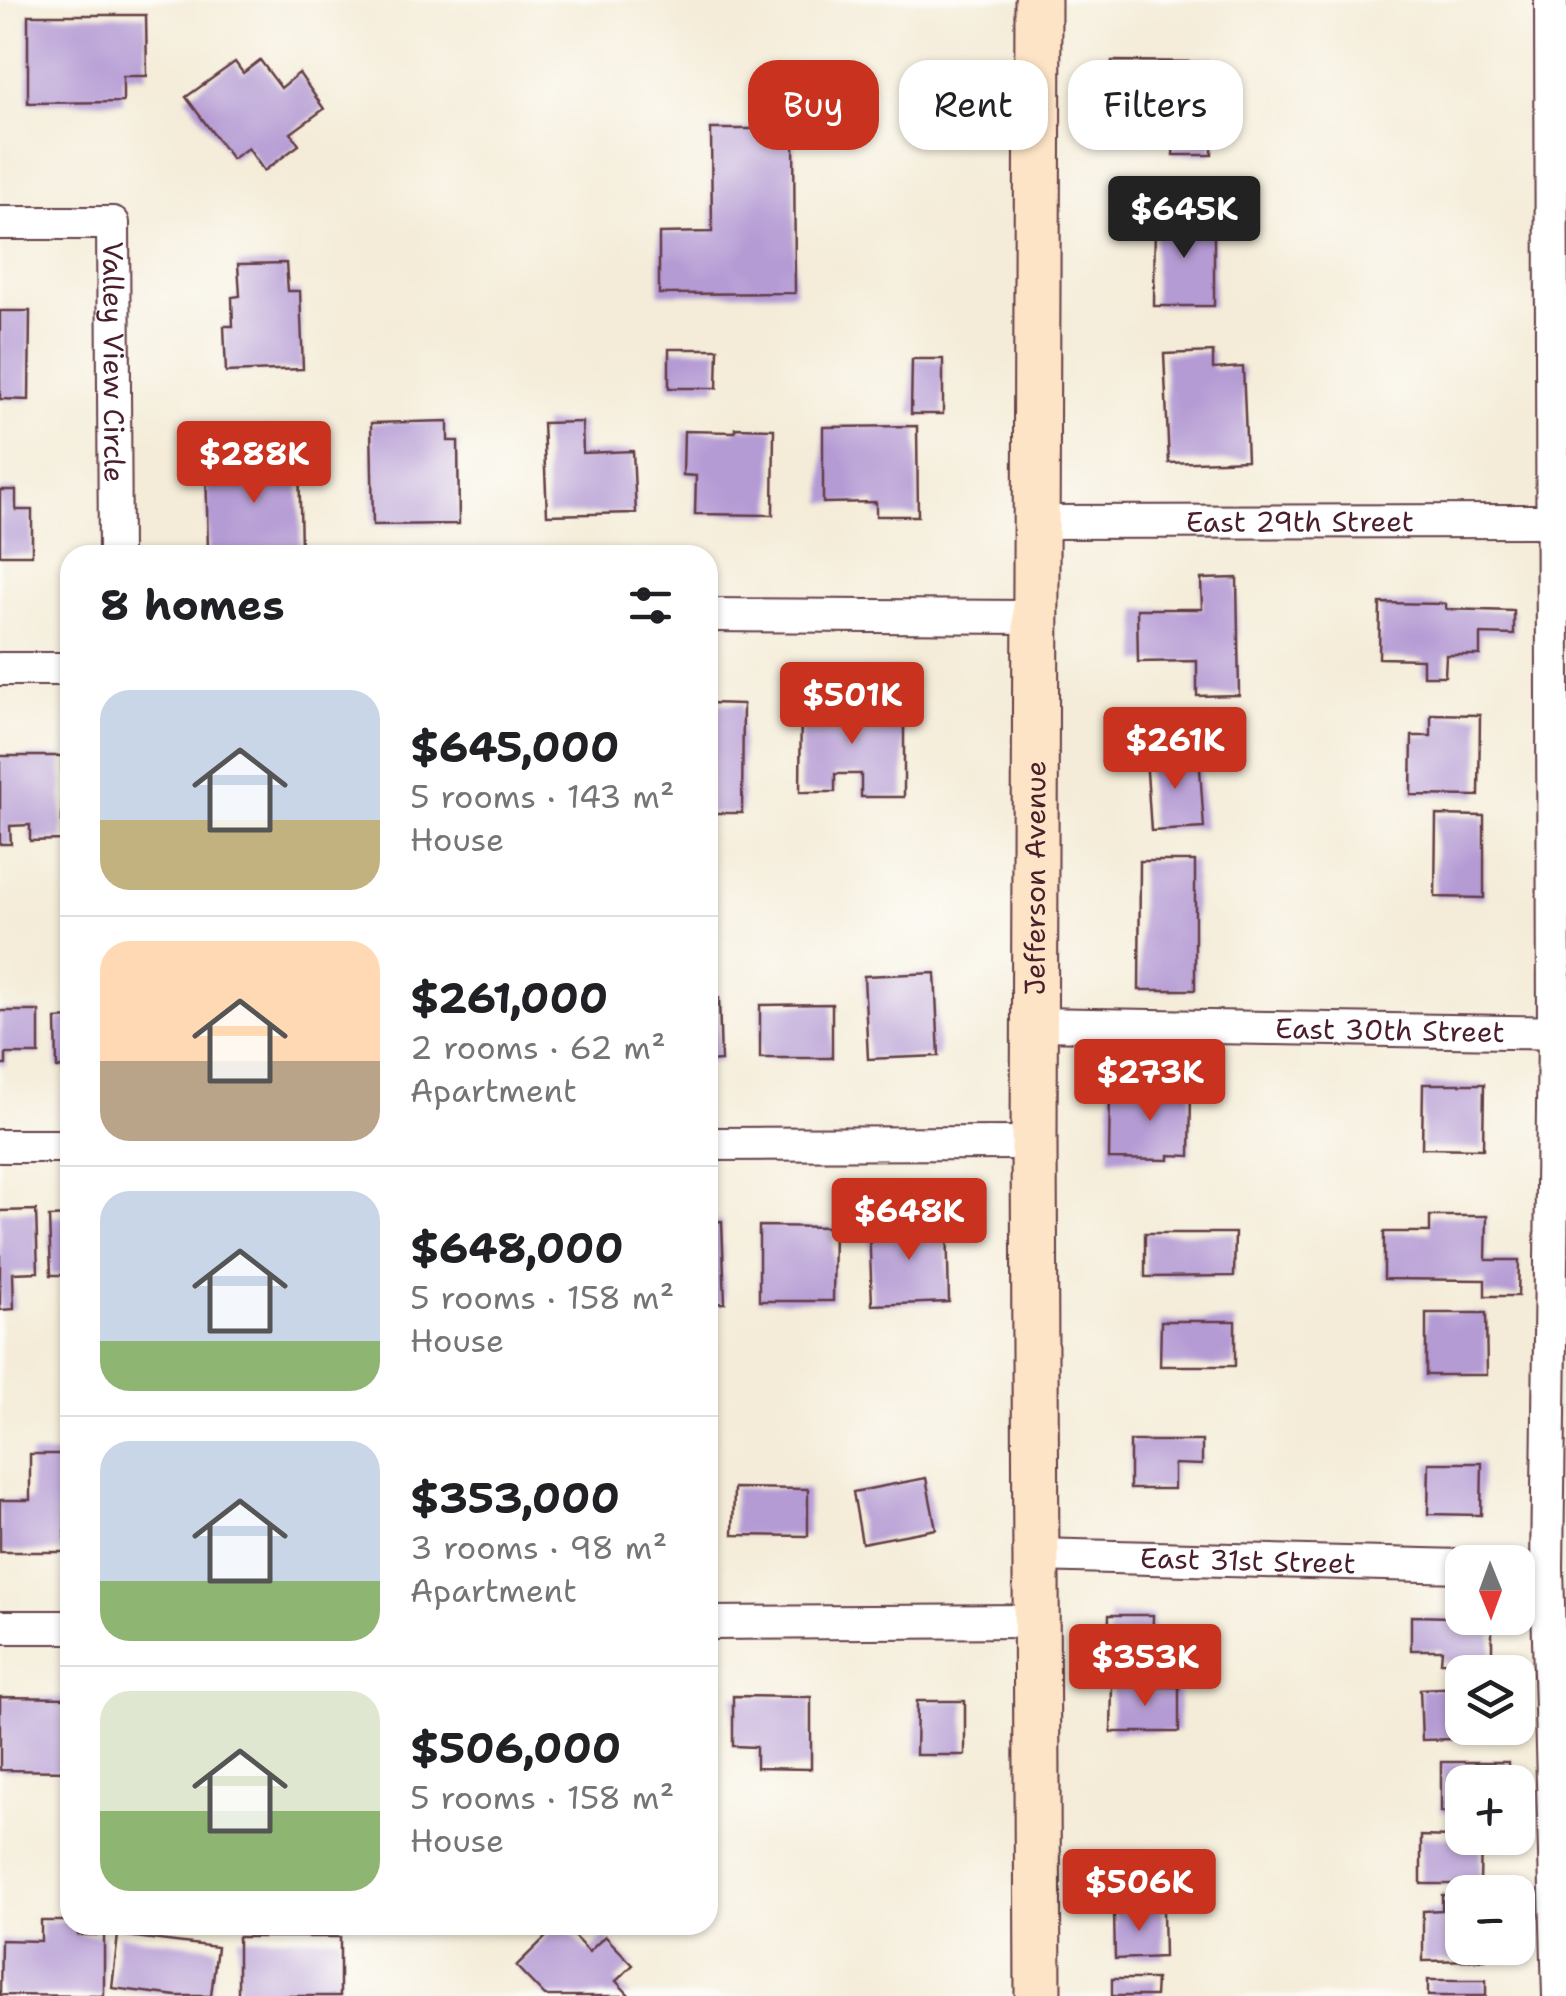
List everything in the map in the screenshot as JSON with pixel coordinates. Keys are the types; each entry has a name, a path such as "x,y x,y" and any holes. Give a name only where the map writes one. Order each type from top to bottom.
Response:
{"main road":[{"name":"Jefferson Avenue","path":"1038,0 1034,1024 1038,1996"}],"street":[{"path":"1551,0 1559,521 1560,1033 1544,1568 1560,1996"},
{"name":"Valley View Circle","path":"0,223 113,223 114,545"},
{"name":"East 29th Street","path":"1035,522 1559,521"},
{"path":"718,615 1036,617"},
{"path":"0,669 60,668"},
{"name":"East 30th Street","path":"1034,1024 1560,1033"},
{"path":"718,1144 1034,1143"},
{"path":"0,1146 60,1146"},
{"name":"East 31st Street","path":"1036,1555 1445,1566"},
{"path":"718,1623 1036,1620"},
{"path":"0,1627 60,1627"}],"building":[{"path":"28,15 146,15 147,76 123,76 123,102 28,103"},
{"path":"260,60 281,88 299,73 324,109 291,133 299,145 264,171 248,148 232,159 186,97 235,62 243,73"},
{"path":"711,129 748,129 748,150 794,150 795,293 659,294 659,233 712,232"},
{"path":"1173,150 1212,150 1212,155 1173,155"},
{"path":"1155,215 1214,215 1214,306 1154,306"},
{"path":"286,263 288,291 300,291 303,369 226,372 224,326 233,326 232,297 240,296 238,264"},
{"path":"0,311 30,311 29,400 0,399"},
{"path":"669,349 718,349 717,388 669,388"},
{"path":"1213,352 1213,369 1243,367 1247,460 1169,463 1164,354"},
{"path":"912,359 943,359 943,414 911,414"},
{"path":"448,421 448,441 458,441 459,524 373,525 371,423"},
{"path":"582,422 583,453 633,451 636,513 547,515 543,423"},
{"path":"917,426 918,516 876,516 876,502 823,503 823,427"},
{"path":"735,428 774,429 773,515 695,514 696,476 683,475 684,431 735,432"},
{"path":"299,460 301,545 208,545 206,463"},
{"path":"0,490 16,490 16,510 32,510 32,555 0,555"},
{"path":"1237,578 1239,695 1197,696 1197,661 1138,662 1137,609 1202,609 1201,579"},
{"path":"1380,603 1514,611 1514,635 1480,634 1480,655 1446,655 1445,676 1423,676 1423,659 1379,658"},
{"path":"801,702 883,702 883,713 904,713 904,797 861,797 861,774 835,774 835,792 800,792"},
{"path":"718,703 743,704 742,813 718,813"},
{"path":"1431,714 1480,715 1479,796 1411,795 1412,736 1431,736"},
{"path":"1199,754 1204,828 1151,831 1146,757"},
{"path":"0,756 60,756 60,840 30,841 30,825 10,826 11,844 0,844"},
{"path":"1436,815 1484,816 1484,898 1435,897"},
{"path":"1140,861 1195,861 1195,990 1139,990"},
{"path":"935,973 939,1056 868,1059 864,976"},
{"path":"718,998 721,1061 718,1061"},
{"path":"832,1004 832,1058 760,1058 760,1005"},
{"path":"0,1011 39,1011 39,1054 6,1054 6,1065 0,1065"},
{"path":"56,1019 60,1019 60,1068 57,1068"},
{"path":"1423,1084 1484,1084 1483,1149 1422,1148"},
{"path":"1110,1089 1191,1090 1190,1156 1169,1155 1169,1160 1109,1159"},
{"path":"36,1210 38,1272 13,1273 14,1309 0,1310 0,1211"},
{"path":"60,1216 60,1275 51,1275 49,1217"},
{"path":"1430,1216 1487,1216 1486,1260 1519,1260 1518,1296 1485,1296 1485,1280 1384,1279 1384,1232 1430,1232"},
{"path":"718,1221 722,1221 725,1303 718,1303"},
{"path":"947,1222 949,1302 872,1305 869,1224"},
{"path":"759,1226 834,1227 833,1301 759,1301"},
{"path":"1145,1233 1235,1233 1234,1276 1145,1277"},
{"path":"1426,1313 1486,1313 1487,1375 1426,1375"},
{"path":"1161,1321 1235,1321 1235,1366 1160,1366"},
{"path":"1130,1441 1202,1441 1202,1465 1174,1464 1174,1489 1130,1489"},
{"path":"30,1454 60,1454 60,1552 0,1552 0,1500 30,1500"},
{"path":"1429,1463 1482,1463 1481,1515 1428,1514"},
{"path":"926,1478 936,1529 862,1543 853,1492"},
{"path":"734,1488 808,1489 808,1536 733,1535"},
{"path":"1109,1615 1153,1615 1152,1660 1108,1659"},
{"path":"1411,1616 1445,1617 1445,1635 1492,1635 1492,1655 1445,1655 1445,1662 1441,1662 1442,1650 1411,1650"},
{"path":"1112,1686 1179,1687 1179,1732 1111,1732"},
{"path":"1445,1688 1445,1739 1422,1740 1420,1689"},
{"path":"733,1696 811,1697 811,1769 756,1768 756,1747 733,1746"},
{"path":"0,1697 60,1698 60,1771 0,1770"},
{"path":"917,1701 965,1701 965,1755 916,1755"},
{"path":"1441,1762 1508,1762 1445,1765 1445,1812 1441,1812"},
{"path":"1421,1836 1445,1837 1445,1855 1481,1855 1480,1875 1445,1875 1445,1884 1421,1884"},
{"path":"1445,1895 1445,1961 1423,1961 1423,1911 1442,1910"},
{"path":"1163,1910 1164,1957 1115,1959 1114,1911"},
{"path":"41,1921 60,1921 60,1935 104,1935 104,1996 0,1995 1,1940 41,1941"},
{"path":"118,1935 217,1947 211,1996 112,1988"},
{"path":"548,1935 573,1935 589,1952 605,1936 633,1965 616,1981 630,1996 545,1996 516,1966"},
{"path":"238,1937 340,1937 340,1996 238,1996"},
{"path":"1112,1979 1156,1979 1155,1996 1112,1996"},
{"path":"1428,1980 1486,1980 1486,1996 1428,1996"}]}
